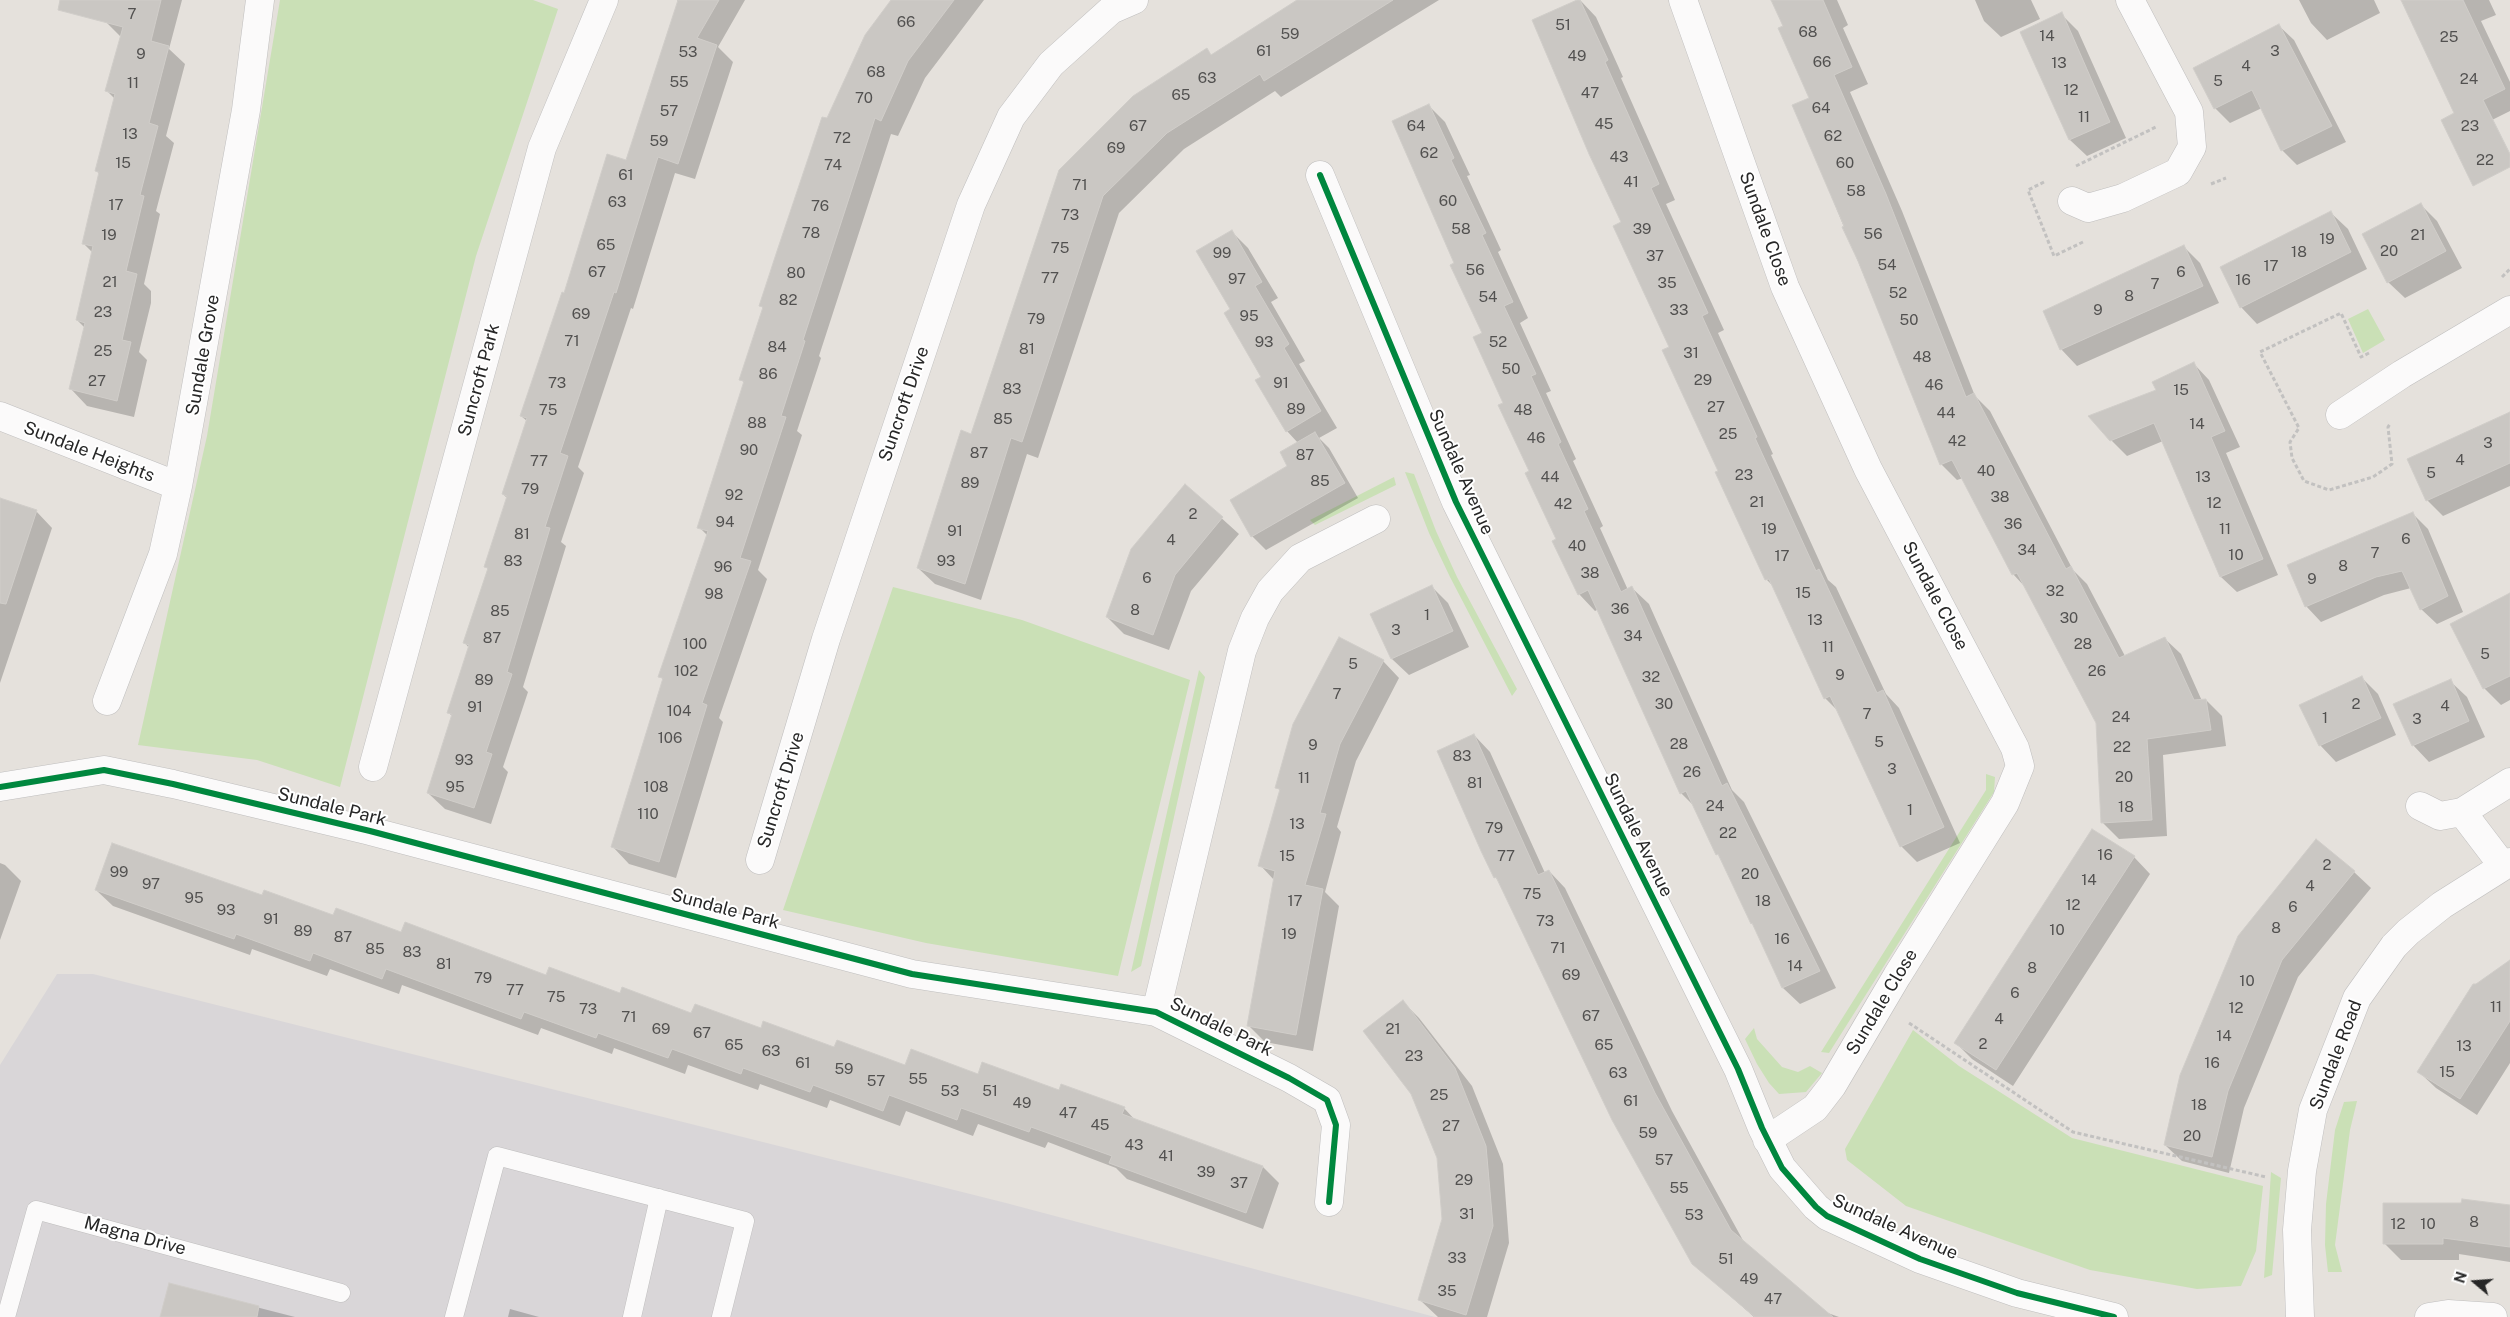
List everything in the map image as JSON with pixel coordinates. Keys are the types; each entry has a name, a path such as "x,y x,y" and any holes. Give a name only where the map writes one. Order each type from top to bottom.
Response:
{"street":[{"name":"Sundale Grove","path":"107,702 163,554 178,486 246,110 260,0"},
{"name":"Suncroft Park","path":"374,767 542,148 604,0"},
{"name":"Sundale Close","path":"1683,0 1785,287 1868,468 2015,748 2020,766 2005,803 1902,968 1832,1086 1815,1108 1767,1140"},
{"path":"2072,201 2088,208 2123,198 2178,172 2192,147 2189,112 2130,0"},
{"name":"Suncroft Drive","path":"760,860 826,639 971,205 1011,117 1051,64 1117,3"},
{"name":"Sundale Avenue","path":"1320,175 1453,497 1738,1069 1767,1140 1782,1168 1816,1207 1831,1218 1920,1260 2017,1292 2114,1317"},
{"path":"2340,415 2402,374 2510,310"},
{"name":"Sundale Heights","path":"0,416 178,486"},
{"name":"Sundale Park","path":"1156,1012 1242,651 1255,618 1270,591 1300,558 1376,519"},
{"name":"Sundale Park","path":"0,787 104,770 173,784 370,831 912,974 1156,1012 1289,1078 1327,1100 1336,1125 1329,1202"},
{"path":"2420,806 2440,816 2462,812 2510,782"},
{"path":"2462,812 2506,864"},
{"name":"Sundale Road","path":"2300,1317 2297,1230 2302,1171 2313,1110 2357,998 2394,946 2408,932 2442,905 2506,864"},
{"path":"2429,1317 2448,1314 2493,1317"}],"lane":[{"path":"454,1317 497,1156 744,1221 720,1317"},
{"path":"632,1317 659,1198"},
{"name":"Magna Drive","path":"6,1317 36,1210 341,1293"}],"path":[{"path":"1909,1024 2074,1132 2266,1177"}],"shaded area":[{"path":"57,974 93,974 1006,1203 1435,1317 0,1317 0,1065"}],"green space":[{"path":"280,0 533,0 558,9 476,256 340,787 257,760 138,745 207,436"},
{"path":"2368,309 2385,340 2363,353 2348,319"},
{"path":"1405,472 1414,474 1436,531 1457,577 1517,689 1512,696 1450,577 1429,533"},
{"path":"1394,477 1396,485 1315,525 1310,520"},
{"path":"893,587 1022,620 1190,680 1118,976 926,943 783,910"},
{"path":"1199,670 1205,677 1141,966 1131,972"},
{"path":"1986,774 1995,777 1994,792 1829,1053 1821,1052 1986,790"},
{"path":"1754,1028 1757,1039 1782,1067 1798,1072 1810,1066 1822,1073 1806,1092 1779,1094 1769,1083 1745,1039"},
{"path":"1913,1030 1959,1066 2072,1138 2263,1186 2256,1251 2241,1286 2197,1289 2090,1270 1906,1206 1847,1160 1845,1149"},
{"path":"2357,1101 2350,1130 2335,1245 2342,1272 2328,1272 2325,1245 2326,1204 2335,1130 2344,1102"},
{"path":"2271,1172 2281,1178 2272,1275 2264,1278"}],"building":[{"path":"60,0 161,0 151,41 169,46 149,123 158,126 140,195 144,196 126,271 137,274 122,340 131,342 117,401 69,389 85,323 76,320 93,246 82,244 99,172 95,171 115,94 105,91 123,27 58,10"},
{"path":"678,0 719,0 697,38 717,45 678,164 658,157 616,293 614,292 560,453 568,456 545,527 550,528 507,672 512,674 486,752 492,754 474,808 427,793 452,714 447,713 469,645 463,643 488,568 484,567 507,496 502,494 527,418 520,416 562,292 564,293 607,154 626,160"},
{"path":"891,0 954,0 908,61 881,121 875,118 803,340 805,341 781,416 786,417 740,558 751,561 702,703 707,705 659,862 611,847 663,678 658,677 708,531 697,528 744,381 739,380 763,307 759,306 777,251 822,117 827,118 865,35"},
{"path":"1297,0 1393,0 1264,81 1260,74 1167,133 1103,196 1022,442 1011,438 965,584 917,568 961,430 971,434 1059,170 1133,96 1207,48 1211,55"},
{"path":"1580,0 1608,60 1605,62 1659,184 1651,188 1708,313 1702,316 1757,437 1755,438 1816,571 1819,569 1877,693 1883,690 1944,827 1900,847 1830,696 1824,699 1769,579 1765,580 1715,472 1718,471 1662,350 1669,347 1613,226 1621,222 1589,154 1532,20"},
{"path":"1771,0 1823,0 1852,67 1834,75 1886,194 1966,397 1974,393 2066,569 2071,566 2119,658 2165,637 2194,700 2206,699 2211,730 2147,739 2152,820 2101,823 2096,723 2017,573 2012,575 1952,460 1940,465 1858,261 1842,227 1844,226 1792,105 1809,98 1778,28 1783,26"},
{"path":"2401,0 2463,0 2505,89 2483,100 2510,154 2510,167 2473,186 2441,120 2454,113"},
{"path":"2062,12 2110,122 2069,140 2020,32"},
{"path":"2279,24 2332,126 2281,151 2252,90 2214,109 2193,68"},
{"path":"1429,104 1454,158 1451,160 1486,233 1482,235 1513,302 1504,306 1536,374 1531,376 1561,442 1558,444 1588,509 1584,511 1621,592 1632,586 1722,786 1727,783 1820,971 1782,988 1752,923 1718,854 1716,855 1686,791 1680,794 1588,590 1578,595 1552,541 1556,539 1525,473 1529,471 1498,405 1503,403 1473,337 1482,333 1450,265 1454,263 1392,121"},
{"path":"2421,203 2446,251 2387,283 2362,234"},
{"path":"2331,211 2351,252 2240,308 2220,267"},
{"path":"1232,230 1262,282 1255,286 1289,344 1284,348 1321,411 1286,432 1255,380 1261,377 1224,313 1230,309 1196,251"},
{"path":"2184,245 2203,286 2060,350 2043,311"},
{"path":"2194,362 2225,431 2211,437 2263,559 2220,577 2154,423 2110,441 2088,416 2156,390 2152,382"},
{"path":"2510,412 2510,463 2426,501 2407,459"},
{"path":"1315,432 1345,483 1251,537 1230,500 1287,466 1280,452"},
{"path":"1185,484 1223,517 1175,575 1153,635 1106,617 1131,549"},
{"path":"0,498 37,510 6,604 0,603"},
{"path":"2413,512 2448,596 2420,610 2402,571 2376,577 2305,607 2287,565"},
{"path":"1432,585 1453,631 1391,659 1370,614"},
{"path":"2510,593 2510,676 2483,689 2450,624"},
{"path":"1339,637 1384,660 1340,744 1320,813 1326,814 1305,885 1323,889 1296,1035 1247,1026 1275,871 1258,866 1280,789 1275,788 1293,724"},
{"path":"2362,676 2381,718 2319,746 2299,705"},
{"path":"2451,679 2469,721 2412,746 2393,704"},
{"path":"1474,734 1538,875 1549,870 1655,1093 1731,1230 1833,1317 1755,1317 1692,1264 1612,1120 1496,877 1494,878 1481,851 1437,751"},
{"path":"2092,829 2135,856 1996,1070 1954,1043"},
{"path":"2316,839 2355,871 2282,960 2228,1091 2212,1157 2164,1145 2180,1075 2238,936"},
{"path":"112,843 262,895 264,890 333,915 336,908 401,932 405,922 546,975 549,967 620,993 622,987 691,1013 695,1004 761,1028 763,1021 834,1047 837,1040 905,1065 911,1049 978,1074 982,1062 1059,1090 1061,1084 1125,1107 1122,1114 1263,1166 1246,1213 1109,1163 1112,1156 1031,1127 1029,1132 961,1108 957,1120 889,1095 883,1111 813,1085 810,1092 743,1068 741,1074 672,1049 668,1058 598,1033 596,1038 524,1012 521,1019 386,969 382,979 313,953 310,961 236,934 234,939 95,890"},
{"path":"2510,960 2510,1021 2460,1099 2417,1072 2473,984 2476,984"},
{"path":"1403,1000 1455,1068 1486,1146 1493,1226 1466,1315 1418,1300 1442,1219 1437,1158 1411,1094 1363,1031"},
{"path":"2462,1199 2510,1205 2510,1247 2443,1238 2443,1244 2383,1244 2383,1203 2461,1203"},
{"path":"169,1283 259,1306 257,1317 160,1317"}],"cycle path":[{"path":"1320,175 1456,502 1738,1069 1762,1128 1782,1168 1816,1207 1827,1216 1920,1259 2017,1293 2114,1317"},
{"path":"0,787 104,770 173,784 370,831 912,974 1156,1012 1289,1078 1327,1100 1336,1125 1329,1202"}]}
